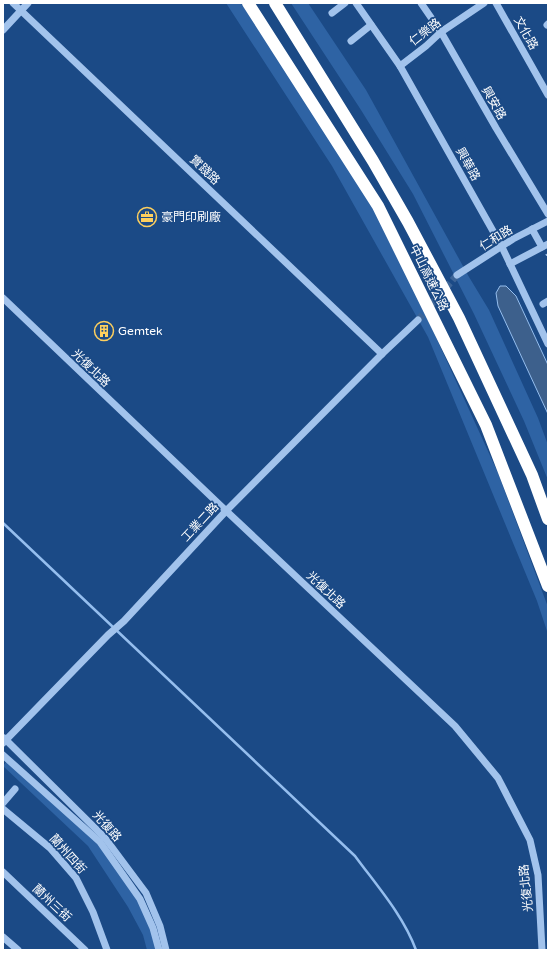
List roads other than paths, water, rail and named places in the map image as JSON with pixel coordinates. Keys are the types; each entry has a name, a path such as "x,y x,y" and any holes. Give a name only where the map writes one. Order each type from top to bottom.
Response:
{"highway":[{"name":"中山高速公路","path":"248,3 378,206 486,425 548,586"},
{"name":"中山高速公路","path":"275,3 373,161 412,229 462,326 532,475 548,519"}],"street":[{"name":"實踐路","path":"13,3 382,354"},
{"path":"3,30 28,3"},
{"path":"332,13 345,3"},
{"name":"興華路","path":"356,3 400,66 502,247 548,344"},
{"name":"興安路","path":"421,3 441,32 496,128 548,214"},
{"name":"仁樂路","path":"400,66 426,46 441,32 484,3"},
{"name":"文化路","path":"496,3 548,95"},
{"path":"351,41 371,26"},
{"name":"仁和路","path":"457,275 513,239 548,221"},
{"path":"510,264 545,246 532,229"},
{"name":"光復北路","path":"3,298 226,511 455,726 498,778 530,840 538,875 542,950"},
{"name":"工業二路","path":"4,740 108,635 124,621 226,511 382,354 418,320"},
{"name":"光復路","path":"4,740 105,838 146,893 160,926 166,950"},
{"name":"光復路","path":"3,755 100,842 140,899 153,928 159,950"},
{"path":"3,803 15,789"},
{"name":"蘭州四街","path":"3,809 50,848 76,878 93,912 107,950"},
{"name":"蘭州三街","path":"3,872 85,950"},
{"path":"3,937 18,950"}],"waterway":[{"path":"3,523 355,856 397,913 411,937 416,950"}],"tunnel":[{"path":"418,320 457,275"}],"place":[{"name":"豪門印刷廠","path":"147,217"},
{"name":"Gemtek","path":"104,331"}]}
